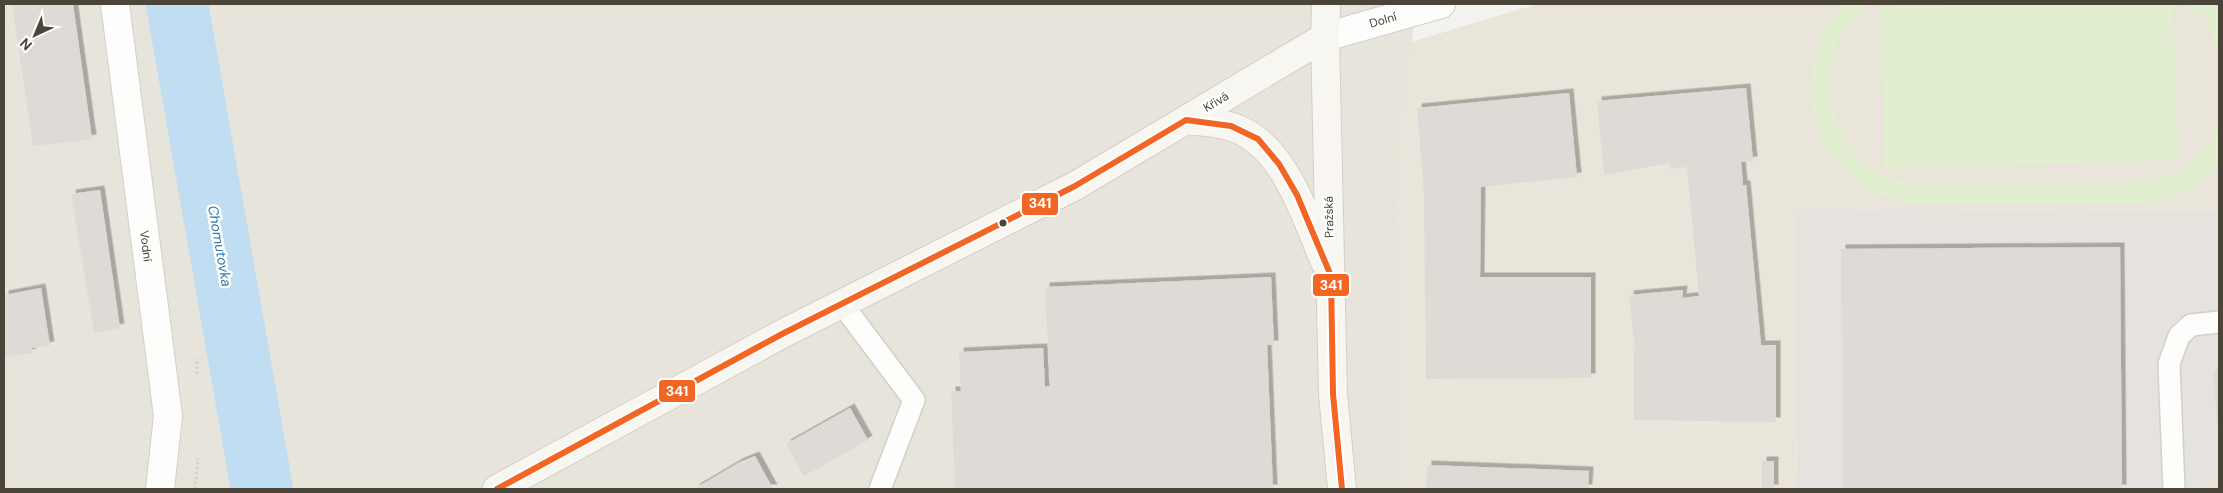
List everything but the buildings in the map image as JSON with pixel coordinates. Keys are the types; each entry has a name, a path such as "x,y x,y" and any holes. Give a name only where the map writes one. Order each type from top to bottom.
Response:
{"street":[{"name":"Vodní","path":"115,4 168,416 160,489"},
{"name":"Pražská","path":"1326,4 1325,36 1333,394 1342,489"},
{"name":"Dolní","path":"1325,36 1441,4"},
{"name":"Křivá","path":"498,489 774,338 1075,186 1325,36"},
{"path":"1186,120 1232,126 1258,139 1279,164 1297,195 1331,276"}],"lane":[{"path":"842,304 914,400 880,489"},
{"path":"2174,489 2170,364 2179,336 2191,324 2219,322"}],"shaded area":[{"path":"4,4 1417,4 1398,139 1400,489 4,489"},
{"path":"1537,4 2219,4 2219,211 1794,208 1797,489 1400,489 1398,139 1411,42"},
{"path":"1794,208 2219,211 2219,489 1797,489"}],"green space":[{"path":"1842,4 1871,4 1856,17 1839,39 1837,45 1832,62 1830,80 1831,98 1835,115 1841,131 1850,146 1876,171 1888,177 1927,186 2148,182 2180,170 2212,140 2219,124 2220,150 2218,163 2205,179 2187,191 2167,199 2148,203 1907,204 1867,189 1833,158 1819,135 1810,105 1810,80 1818,44 1825,28"},
{"path":"1979,4 2173,4 2178,160 1885,169 1880,7"},
{"path":"2187,4 2219,4 2219,50 2205,21"}],"waterway":[{"name":"Chomutovka","path":"177,4 262,489"}],"transit line":[{"name":"341","path":"497,489 782,334 1075,186 1186,120 1231,126 1258,139 1279,164 1297,195 1331,276 1333,394 1342,489"}]}
